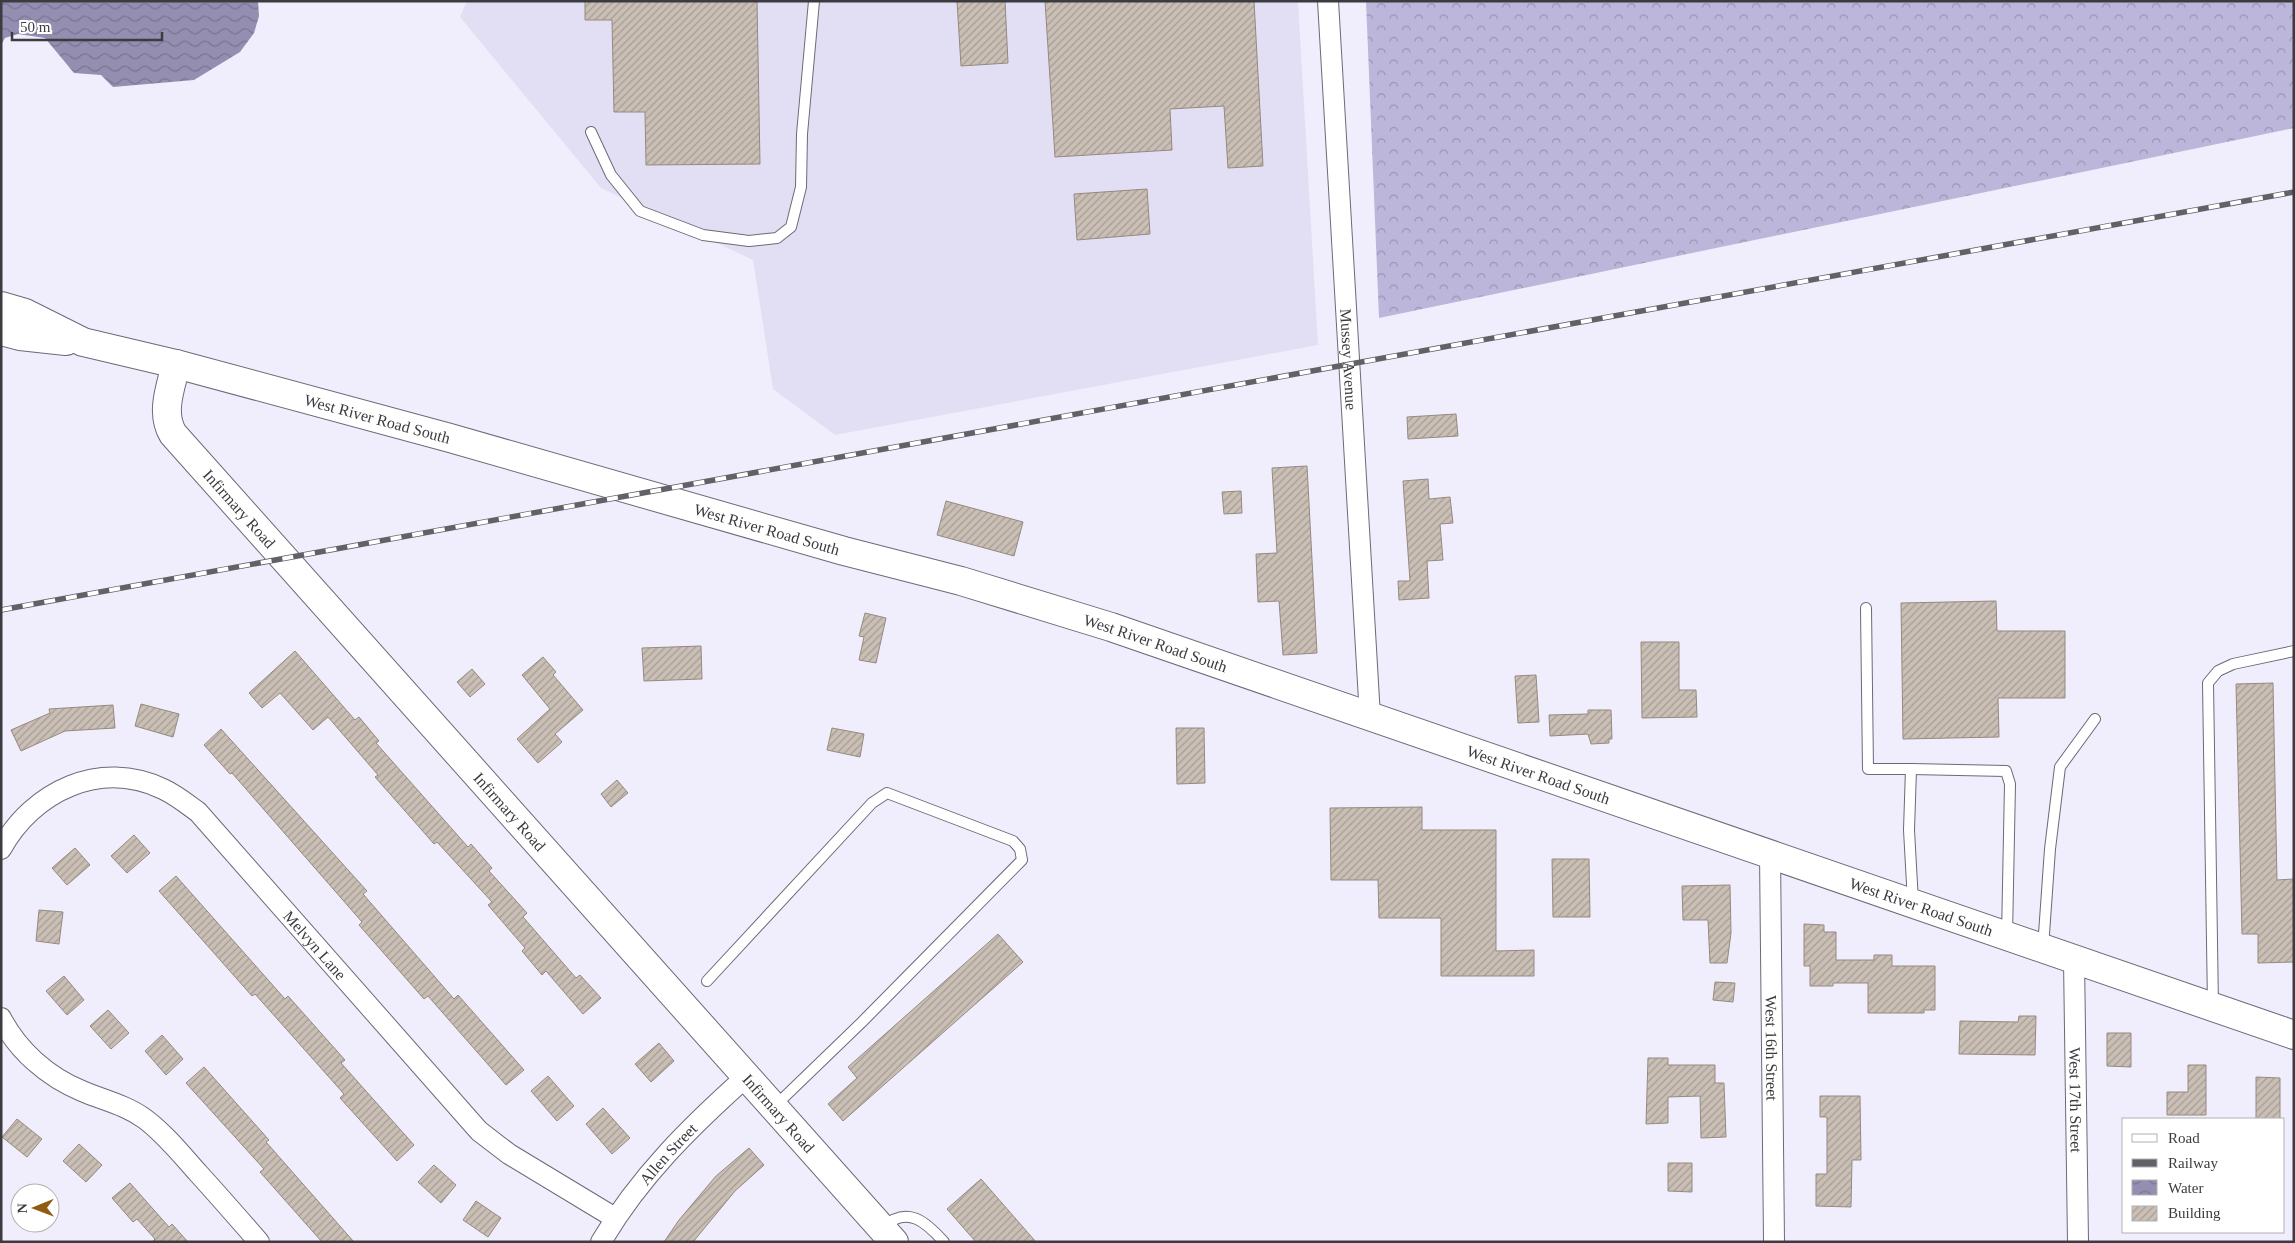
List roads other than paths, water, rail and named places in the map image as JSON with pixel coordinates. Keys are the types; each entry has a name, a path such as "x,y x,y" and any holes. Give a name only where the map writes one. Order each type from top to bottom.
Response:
{"main road":[{"name":"West River Road South","path":"1,306 25,313 83,342 176,364 450,438 844,551 961,580 1110,627 2294,1035"},
{"path":"1,331 20,336 83,342"},
{"name":"Infirmary Road","path":"176,364 167,403 167,418 173,434 888,1235"}],"street":[{"name":"Mussey Avenue","path":"1328,1 1370,716"},
{"name":"Melvyn Lane","path":"1,849 23,816 39,802 58,791 78,783 120,778 142,782 162,789 181,799 198,812 480,1131 509,1154 615,1218"},
{"name":"West 16th Street","path":"1770,853 1774,1242"},
{"name":"West 17th Street","path":"2074,959 2078,1242"},
{"path":"1,1018 17,1043 36,1063 57,1079 81,1091 118,1104 143,1117 165,1135 259,1242"},
{"name":"Allen Street","path":"600,1242 642,1180 673,1145 748,1076"}],"lane":[{"path":"591,132 611,175 640,211 703,236 748,241 777,238 791,227 801,187 802,134 814,1"},
{"path":"1866,608 1868,769 1988,769 2006,771 2010,784 2010,895 2007,937"},
{"path":"2213,1007 2208,683 2218,671 2233,664 2294,651"},
{"path":"2043,949 2050,849 2060,767 2094,719"},
{"path":"1911,769 1909,830 1914,905"},
{"path":"707,981 872,803 888,793 1013,841 1020,849 1022,860 775,1107"},
{"path":"888,1235 893,1218 912,1216 927,1222 944,1242"}],"water":[{"path":"1,1 258,1 259,16 254,33 240,52 194,80 113,87 101,75 74,73 45,38 18,34 5,38 1,45"}],"railway":[{"path":"1,610 2294,192"}]}
